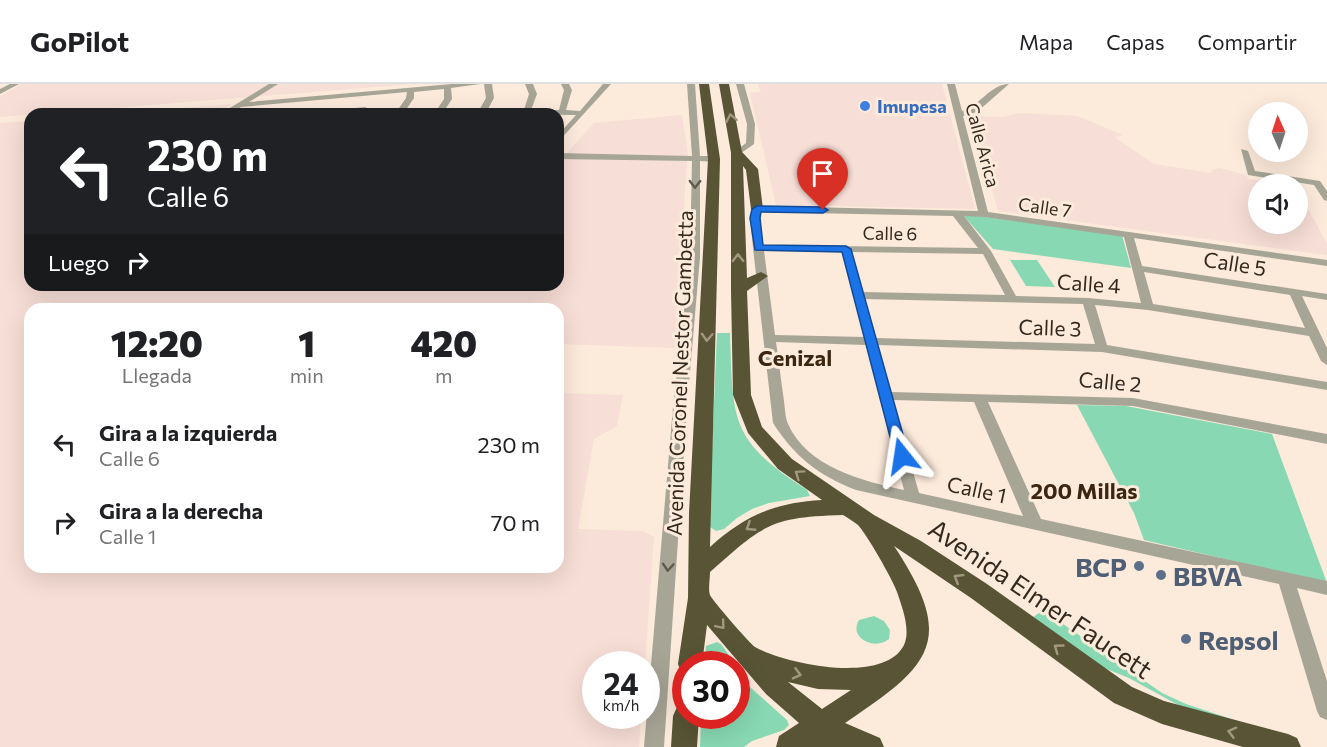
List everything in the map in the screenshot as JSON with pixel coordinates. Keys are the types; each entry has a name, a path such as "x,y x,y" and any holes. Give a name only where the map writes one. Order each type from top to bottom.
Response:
{"highway":[{"name":"Avenida Coronel Nestor Gambetta","path":"692,651 699,598 699,513 714,159 704,84"},
{"path":"724,84 737,153 738,290 742,395 754,429 785,464 867,521 910,596 918,630 916,648 906,664 839,714 785,746"},
{"path":"737,153 752,169 757,209"},
{"path":"738,290 761,276"},
{"path":"700,568 740,533 770,516 813,508 847,507"},
{"name":"Avenida Elmer Faucett","path":"867,521 913,547 979,591 1124,695 1162,712 1288,747"},
{"path":"699,598 744,651"},
{"path":"750,654 769,665 787,671 826,679 873,675 906,664"},
{"path":"750,658 775,689 799,710 861,744"},
{"path":"684,747 685,729"},
{"path":"785,746 818,741 861,744"}],"street":[{"path":"0,92 15,84"},
{"path":"233,108 274,84"},
{"path":"238,105 476,84"},
{"path":"485,108 490,98 488,84"},
{"path":"528,108 533,94 529,84"},
{"path":"564,108 568,90 565,84"},
{"path":"564,133 607,84"},
{"path":"654,747 680,406 691,312 696,159 691,84"},
{"path":"737,153 750,144 751,124 740,84"},
{"name":"Calle Arica","path":"951,84 984,214"},
{"path":"957,111 974,110 1005,84"},
{"path":"442,108 448,99 447,87"},
{"path":"403,108 410,98 411,90"},
{"path":"366,108 371,101 371,93"},
{"path":"587,97 597,96"},
{"path":"567,99 577,98"},
{"path":"268,108 270,102"},
{"path":"564,112 582,113"},
{"path":"1244,151 1251,173 1317,183 1327,198"},
{"path":"564,156 714,159"},
{"name":"Calle 7","path":"757,209 984,214 1327,263"},
{"name":"Calle 1","path":"757,209 755,218 761,276 780,423 800,450 849,481 1327,588"},
{"path":"955,212 986,251 1012,298"},
{"path":"1128,235 1148,307"},
{"name":"Calle 6","path":"758,248 986,251"},
{"path":"846,249 913,497"},
{"name":"Calle 5","path":"1137,268 1327,297"},
{"path":"1294,292 1327,361"},
{"name":"Calle 4","path":"859,295 1088,301 1148,307 1314,333"},
{"path":"1088,301 1102,348"},
{"name":"Calle 3","path":"769,338 1102,348 1327,386"},
{"name":"Calle 2","path":"886,396 1133,402 1327,439"},
{"path":"979,397 1034,522"},
{"path":"1286,579 1327,711"}],"shaded area":[{"path":"21,84 412,84 112,108 24,108 24,115 0,117 0,97"},
{"name":"Imupesa","path":"758,84 942,84 975,209 776,205 750,93 761,92"},
{"path":"232,104 226,108 184,108"},
{"path":"1019,113 1077,116 1123,135 1114,137 1154,164 1211,173 1212,170 1219,168 1246,175 1248,179 1248,234 1308,234 1308,209 1327,244 1327,255 998,211 972,116 1003,117"},
{"path":"682,115 688,156 567,153 594,123"},
{"path":"24,121 24,291 564,291 564,158 687,161 675,348 564,344 564,303 24,303 24,573 564,573 564,393 623,395 617,426 594,439 578,529 643,531 654,537 646,651 582,651 582,729 640,729 639,747 0,747 0,123"}],"green space":[{"path":"962,214 1122,235 1131,268 993,249"},
{"path":"1010,260 1037,260 1055,287 1026,286"},
{"path":"717,333 730,333 735,407 740,425 749,441 762,456 807,490 810,496 769,503 752,509 724,529 716,531 710,527 709,521"},
{"path":"1077,405 1126,406 1272,434 1327,583 1144,540 1134,513"},
{"path":"1043,610 1162,693 1186,704 1268,731 1180,706 1129,678 1094,664 1032,618"},
{"path":"874,616 884,621 890,630 889,639 877,644 865,641 857,632 859,620"},
{"path":"717,642 726,651 706,651 706,646"},
{"path":"750,686 787,720 789,725 784,730 752,741 744,747 700,747 701,729 750,729"}],"place":[{"name":"Imupesa","path":"865,106"},
{"name":"BCP","path":"1139,566"},
{"name":"BBVA","path":"1161,575"},
{"name":"Repsol","path":"1186,639"}],"district":[{"name":"Cenizal","path":"795,357"},
{"name":"200 Millas","path":"1084,490"}],"route":[{"path":"823,210 757,209 755,218 758,248 846,249 902,456"}]}
